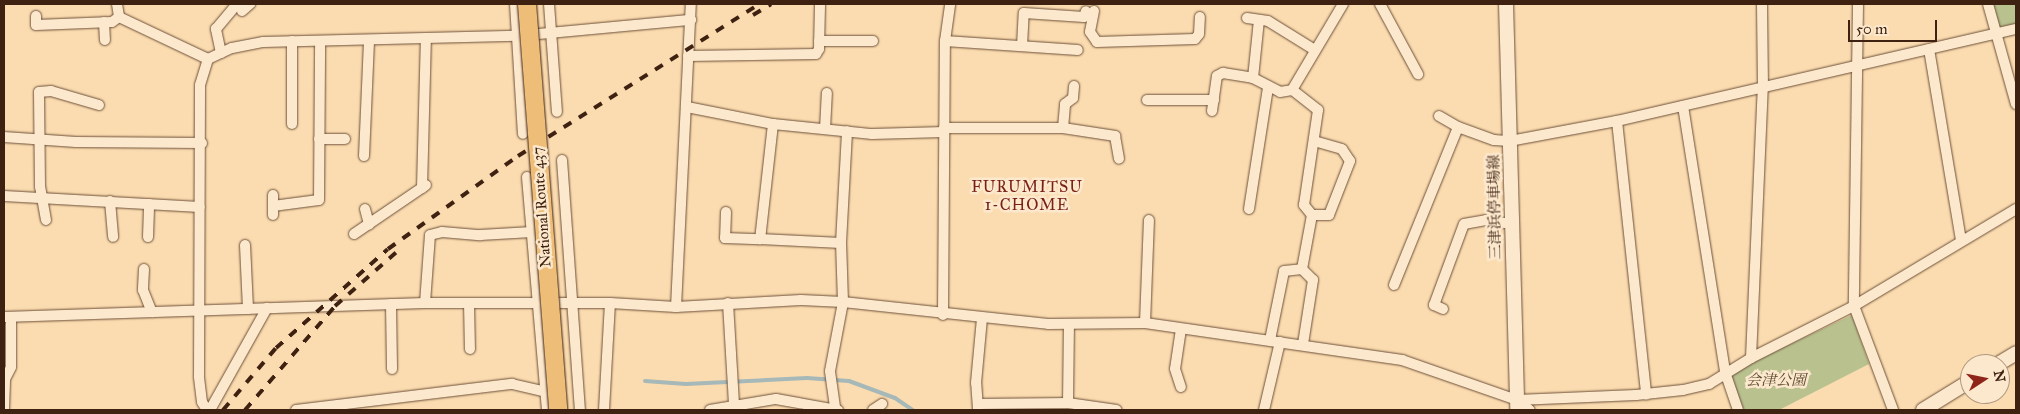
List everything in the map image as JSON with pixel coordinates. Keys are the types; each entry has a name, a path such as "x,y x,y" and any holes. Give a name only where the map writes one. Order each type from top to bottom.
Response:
{"highway":[{"name":"National Route 437","path":"527,4 558,410"},
{"name":"National Route 437","path":"537,4 568,410"}],"main road":[{"name":"三津浜停車場線","path":"1506,4 1517,405"},
{"path":"1923,410 1960,387"}],"street":[{"path":"117,4 119,17"},
{"path":"221,53 216,29 239,8 250,4"},
{"path":"515,4 523,134"},
{"path":"549,4 557,112"},
{"path":"676,307 691,4"},
{"path":"688,56 810,55 819,49 820,4"},
{"path":"944,315 945,41 950,4"},
{"path":"1292,90 1343,4"},
{"path":"1380,4 1418,74"},
{"path":"1751,358 1763,87 1762,4"},
{"path":"1858,4 1854,306 1893,410"},
{"path":"1988,4 2016,104"},
{"path":"1022,46 1024,13 1084,17 1092,9"},
{"path":"1092,9 1090,32 1096,42 1195,39 1199,34 1200,17"},
{"path":"36,16 36,25 104,22 119,17 208,59"},
{"path":"1247,18 1268,21 1315,50"},
{"path":"208,410 199,389 202,143 200,85 208,59 246,44 292,41 369,41 517,36 691,20"},
{"path":"1254,78 1259,20"},
{"path":"104,22 105,40"},
{"path":"1439,116 1458,127 1498,141 1510,141 1617,121 2016,29"},
{"path":"354,234 424,186 426,39"},
{"path":"292,41 292,124"},
{"path":"273,195 273,210 319,200 320,41"},
{"path":"364,156 369,41"},
{"path":"819,41 873,41"},
{"path":"945,41 1078,50"},
{"path":"1929,49 1962,240"},
{"path":"1212,111 1217,76 1232,72 1254,78 1268,88 1280,92 1292,90 1318,110 1304,205 1312,215 1302,269"},
{"path":"1063,128 1066,104 1073,98 1074,86"},
{"path":"1249,209 1268,88"},
{"path":"46,220 42,198 39,92 51,91 99,105"},
{"path":"825,129 827,93"},
{"path":"1147,100 1214,100"},
{"path":"1158,100 1159,111"},
{"path":"1683,106 1725,372 1738,410"},
{"path":"687,107 773,124 847,131 1063,128 1115,136 1119,159"},
{"path":"1617,121 1646,394"},
{"path":"760,239 773,124"},
{"path":"1394,285 1458,127"},
{"path":"710,410 763,399 788,399 836,409 830,371 843,302 841,243 847,131"},
{"path":"4,137 41,140 202,143"},
{"path":"319,139 345,139"},
{"path":"1312,215 1328,215 1350,160 1342,149 1314,141"},
{"path":"562,160 580,410"},
{"path":"527,176 547,410"},
{"path":"4,196 200,208"},
{"path":"110,201 112,237"},
{"path":"148,237 149,204"},
{"path":"365,209 369,224"},
{"path":"1517,405 1646,394 1709,384 1725,372 1751,358 1854,306 2016,209"},
{"path":"726,212 725,238 841,243"},
{"path":"1145,323 1149,220"},
{"path":"1443,309 1434,305 1464,224 1486,220 1512,224"},
{"path":"425,303 430,235 442,232 480,235 532,232"},
{"path":"245,245 248,309"},
{"path":"144,269 144,290 152,312"},
{"path":"1264,410 1284,271 1302,269"},
{"path":"1302,269 1313,280 1303,344"},
{"path":"4,410 5,380 11,367 8,317 425,303 610,303 676,307 728,303 843,302 944,315 1069,325 1145,323 1253,341 1303,344 1402,360 1530,410"},
{"path":"469,303 470,349"},
{"path":"604,410 610,303"},
{"path":"728,303 734,405"},
{"path":"391,304 392,369"},
{"path":"208,410 267,308"},
{"path":"982,318 976,383 978,407 1073,406 1117,410"},
{"path":"1069,325 1073,406"},
{"path":"1181,329 1175,369 1181,387"},
{"path":"296,410 512,384 546,392"}],"green space":[{"path":"1992,4 2016,4 2016,26 1998,30"},
{"name":"会津公園","path":"1852,315 1869,364 1779,410 1744,410 1729,373"}],"waterway":[{"path":"645,381 686,384 807,378 849,381 895,398 913,410"}],"railway":[{"path":"223,410 276,348 388,249 518,156 759,4"},
{"path":"753,15 771,4"},
{"path":"245,410 335,306 400,249"}],"district":[{"name":"FURUMITSU 1-CHOME","path":"1027,196"}]}
